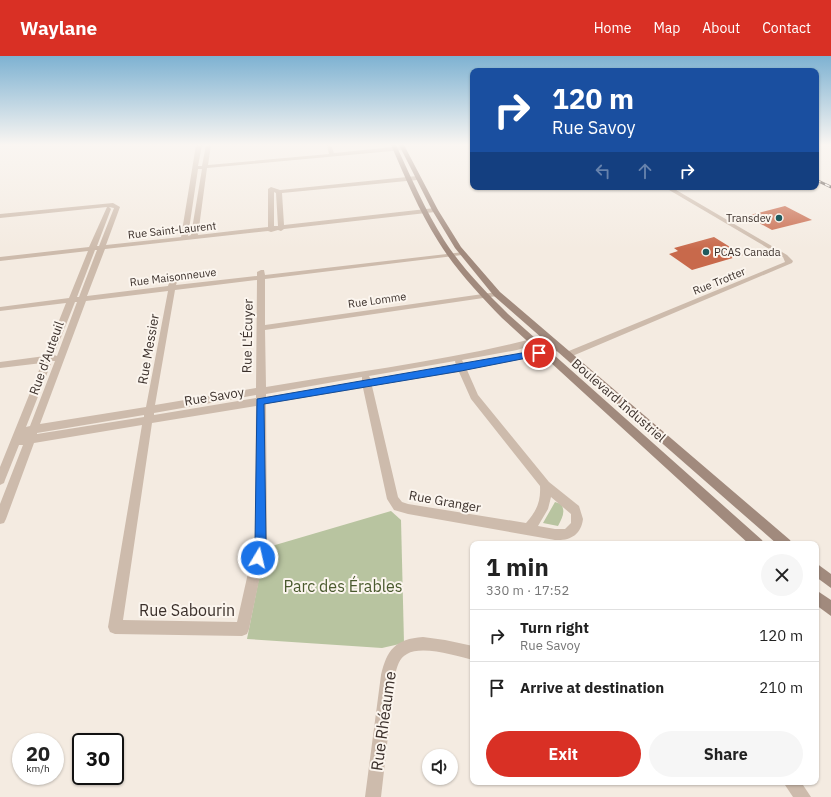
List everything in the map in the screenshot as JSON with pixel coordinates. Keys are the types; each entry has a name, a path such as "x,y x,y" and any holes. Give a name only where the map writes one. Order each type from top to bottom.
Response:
{"street":[{"path":"184,237 194,180"},
{"path":"194,236 203,180"},
{"path":"271,189 384,180"},
{"name":"Boulevard Industriel","path":"413,180 430,210 448,252 485,296 755,541"},
{"path":"271,189 279,192 335,184"},
{"path":"271,189 271,228"},
{"name":"Rue Trotter","path":"567,355 788,264 789,261 785,256 672,190"},
{"path":"279,192 281,227"},
{"name":"Rue d'Auteuil","path":"0,218 113,207 98,246 83,296 61,357 0,519"},
{"name":"Boulevard Industriel","path":"430,210 460,250 498,294 558,348 783,541"},
{"name":"Rue Saint-Laurent","path":"0,255 281,227 430,210"},
{"name":"Rue Saint-Laurent","path":"0,259 98,246"},
{"name":"Rue d'Auteuil","path":"0,480 73,297 98,246"},
{"name":"Rue Maisonneuve","path":"0,303 83,296 460,250"},
{"name":"Rue L'Écuyer","path":"260,396 261,275"},
{"name":"Rue Messier","path":"149,415 172,285"},
{"name":"Rue Lomme","path":"260,328 498,294"},
{"name":"Rue Maisonneuve","path":"0,309 73,297"},
{"name":"Rue Savoy","path":"459,363 547,338"},
{"name":"Rue Savoy","path":"15,442 149,415 459,363 545,352 558,348"},
{"path":"0,365 61,357"},
{"name":"Rue Granger","path":"366,379 393,499 398,506 564,536 572,532 577,523 578,515 575,510 545,485 474,397 459,363"},
{"name":"Rue Sabourin","path":"149,415 115,627 242,629 261,542 260,396"},
{"name":"Rue Savoy","path":"19,432 149,415"},
{"path":"528,529 545,505 547,497 545,485"},
{"path":"819,572 831,582"},
{"path":"819,599 831,609"},
{"name":"Rue Rhéaume","path":"373,797 388,675 392,661 398,651 414,644 470,653"},
{"path":"793,785 803,797"}],"green space":[{"path":"555,502 561,504 563,510 563,515 558,526 543,523"},
{"name":"Parc des Érables","path":"391,511 401,520 404,643 382,648 247,639 265,548"}],"building":[{"name":"Transdev","path":"785,206 812,220 772,230 746,216"},
{"name":"PCAS Canada","path":"714,237 743,255 692,270 669,254 678,251 674,248"}],"railway":[{"path":"819,181 831,187"}],"place":[{"name":"Transdev","path":"779,218"},
{"name":"PCAS Canada","path":"706,252"}],"route":[{"path":"258,558 261,542 260,401 461,368 539,353"}]}
